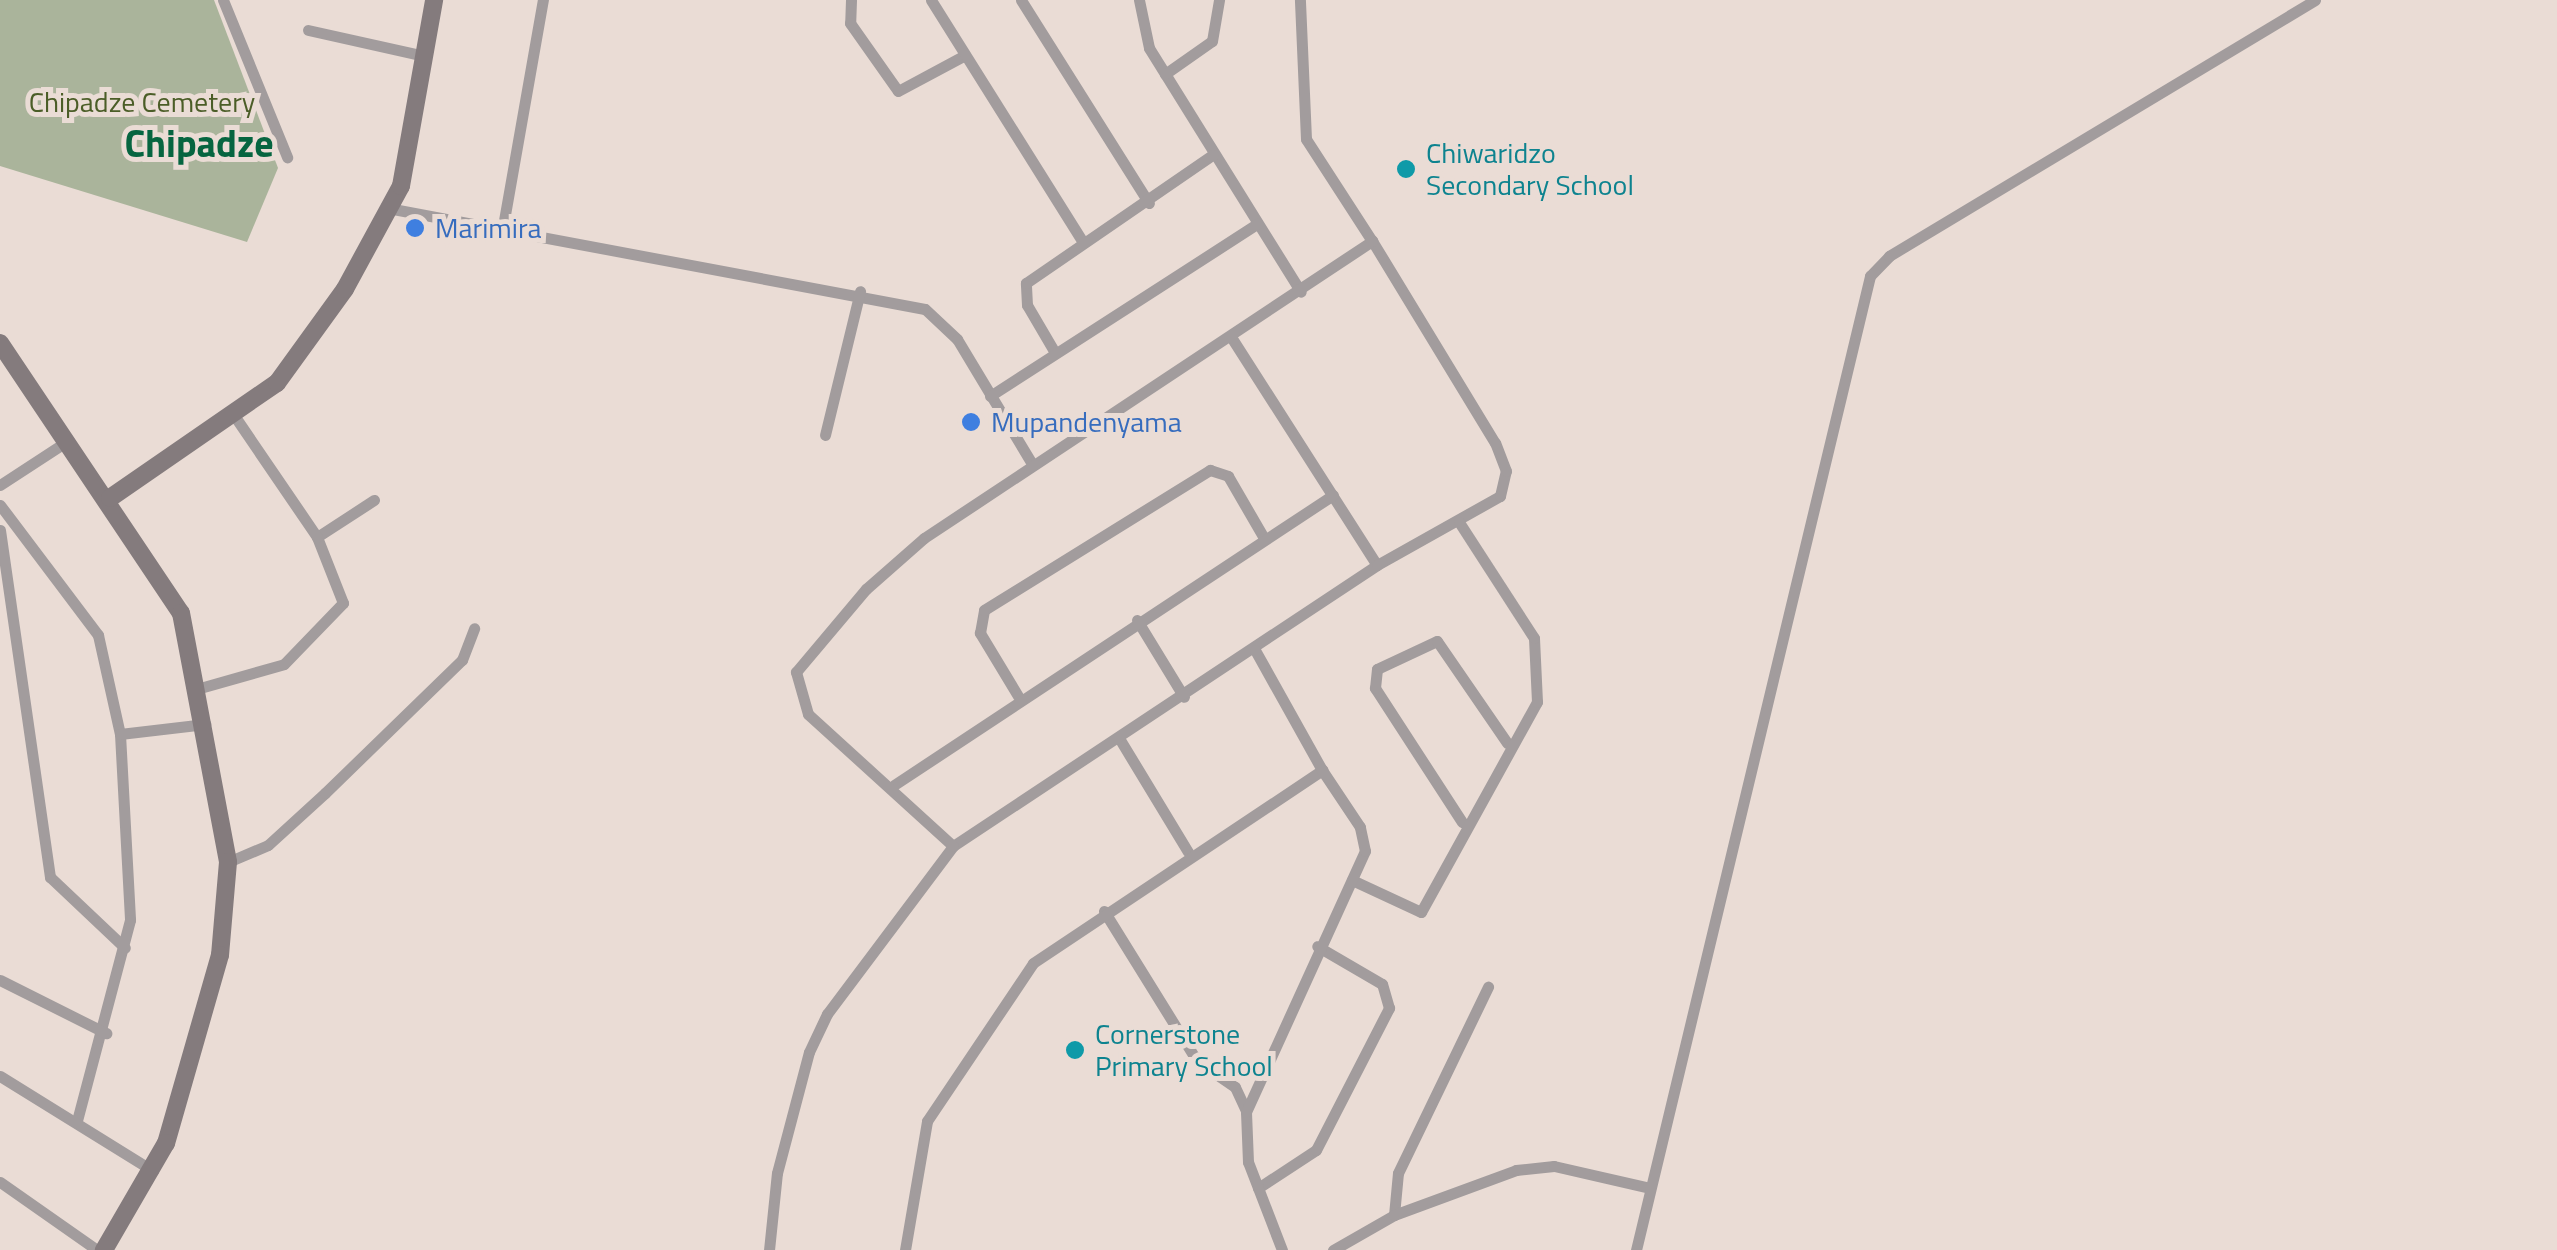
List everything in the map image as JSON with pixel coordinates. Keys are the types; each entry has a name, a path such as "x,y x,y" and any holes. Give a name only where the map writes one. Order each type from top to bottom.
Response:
{"street":[{"path":"223,0 287,158"},
{"path":"110,498 235,416 292,368 393,209 434,0"},
{"path":"504,226 543,0"},
{"path":"850,0 850,23 898,92 965,54"},
{"path":"931,0 1083,242"},
{"path":"1022,0 1149,202"},
{"path":"1139,0 1143,32 1165,74 1212,156 1301,292"},
{"path":"1165,74 1212,41 1219,0"},
{"path":"770,1250 776,1174 809,1052 836,1002 953,846 1184,698 1376,565 1500,496 1502,458 1306,139 1300,0"},
{"path":"1636,1250 1870,276 1889,256 2315,0"},
{"path":"308,30 424,56"},
{"path":"1054,351 1024,290 1083,242 1149,202 1212,156"},
{"path":"393,209 860,292 940,320 1031,462"},
{"path":"990,396 1054,351 1257,224"},
{"path":"953,846 894,784 808,714 796,672 890,566 1031,462 1233,340 1372,242"},
{"path":"824,435 860,292"},
{"path":"1233,340 1376,565"},
{"path":"0,343 110,498 181,613 200,688 228,862 220,955 154,1171 104,1250"},
{"path":"200,688 270,671 336,616 342,582 317,537 235,416"},
{"path":"0,485 68,440"},
{"path":"1018,696 980,633 984,610 1210,470 1228,476 1264,538"},
{"path":"894,784 1018,696 1333,495"},
{"path":"317,537 374,500"},
{"path":"0,505 98,634 120,734 132,874 125,948 106,1033 77,1121"},
{"path":"1352,880 1421,912 1462,822 1507,743 1537,702 1539,654 1459,522"},
{"path":"0,530 50,876 125,948"},
{"path":"1137,620 1184,698"},
{"path":"228,862 268,846 338,780 462,660 474,628"},
{"path":"1462,822 1375,688 1376,669 1438,641 1507,743"},
{"path":"1246,1112 1317,946 1352,880 1365,842 1255,650"},
{"path":"120,734 205,724"},
{"path":"1119,738 1188,852"},
{"path":"906,1250 915,1161 944,1087 1033,963 1188,852 1322,770"},
{"path":"1104,911 1198,1061 1236,1087 1246,1112 1258,1188 1282,1250"},
{"path":"1258,1188 1308,1161 1388,1008 1382,984 1317,946"},
{"path":"0,980 106,1033"},
{"path":"1394,1215 1398,1173 1488,987"},
{"path":"0,1076 154,1171"},
{"path":"1333,1250 1357,1246 1394,1215 1554,1166 1650,1188"},
{"path":"0,1182 97,1250"}],"green space":[{"name":"Chipadze Cemetery","path":"0,0 214,0 278,168 247,242 0,166"}],"place":[{"name":"Chiwaridzo Secondary School","path":"1406,169"},
{"name":"Marimira","path":"415,228"},
{"name":"Mupandenyama","path":"971,422"},
{"name":"Cornerstone Primary School","path":"1075,1050"}],"district":[{"name":"Chipadze","path":"199,144"}]}
